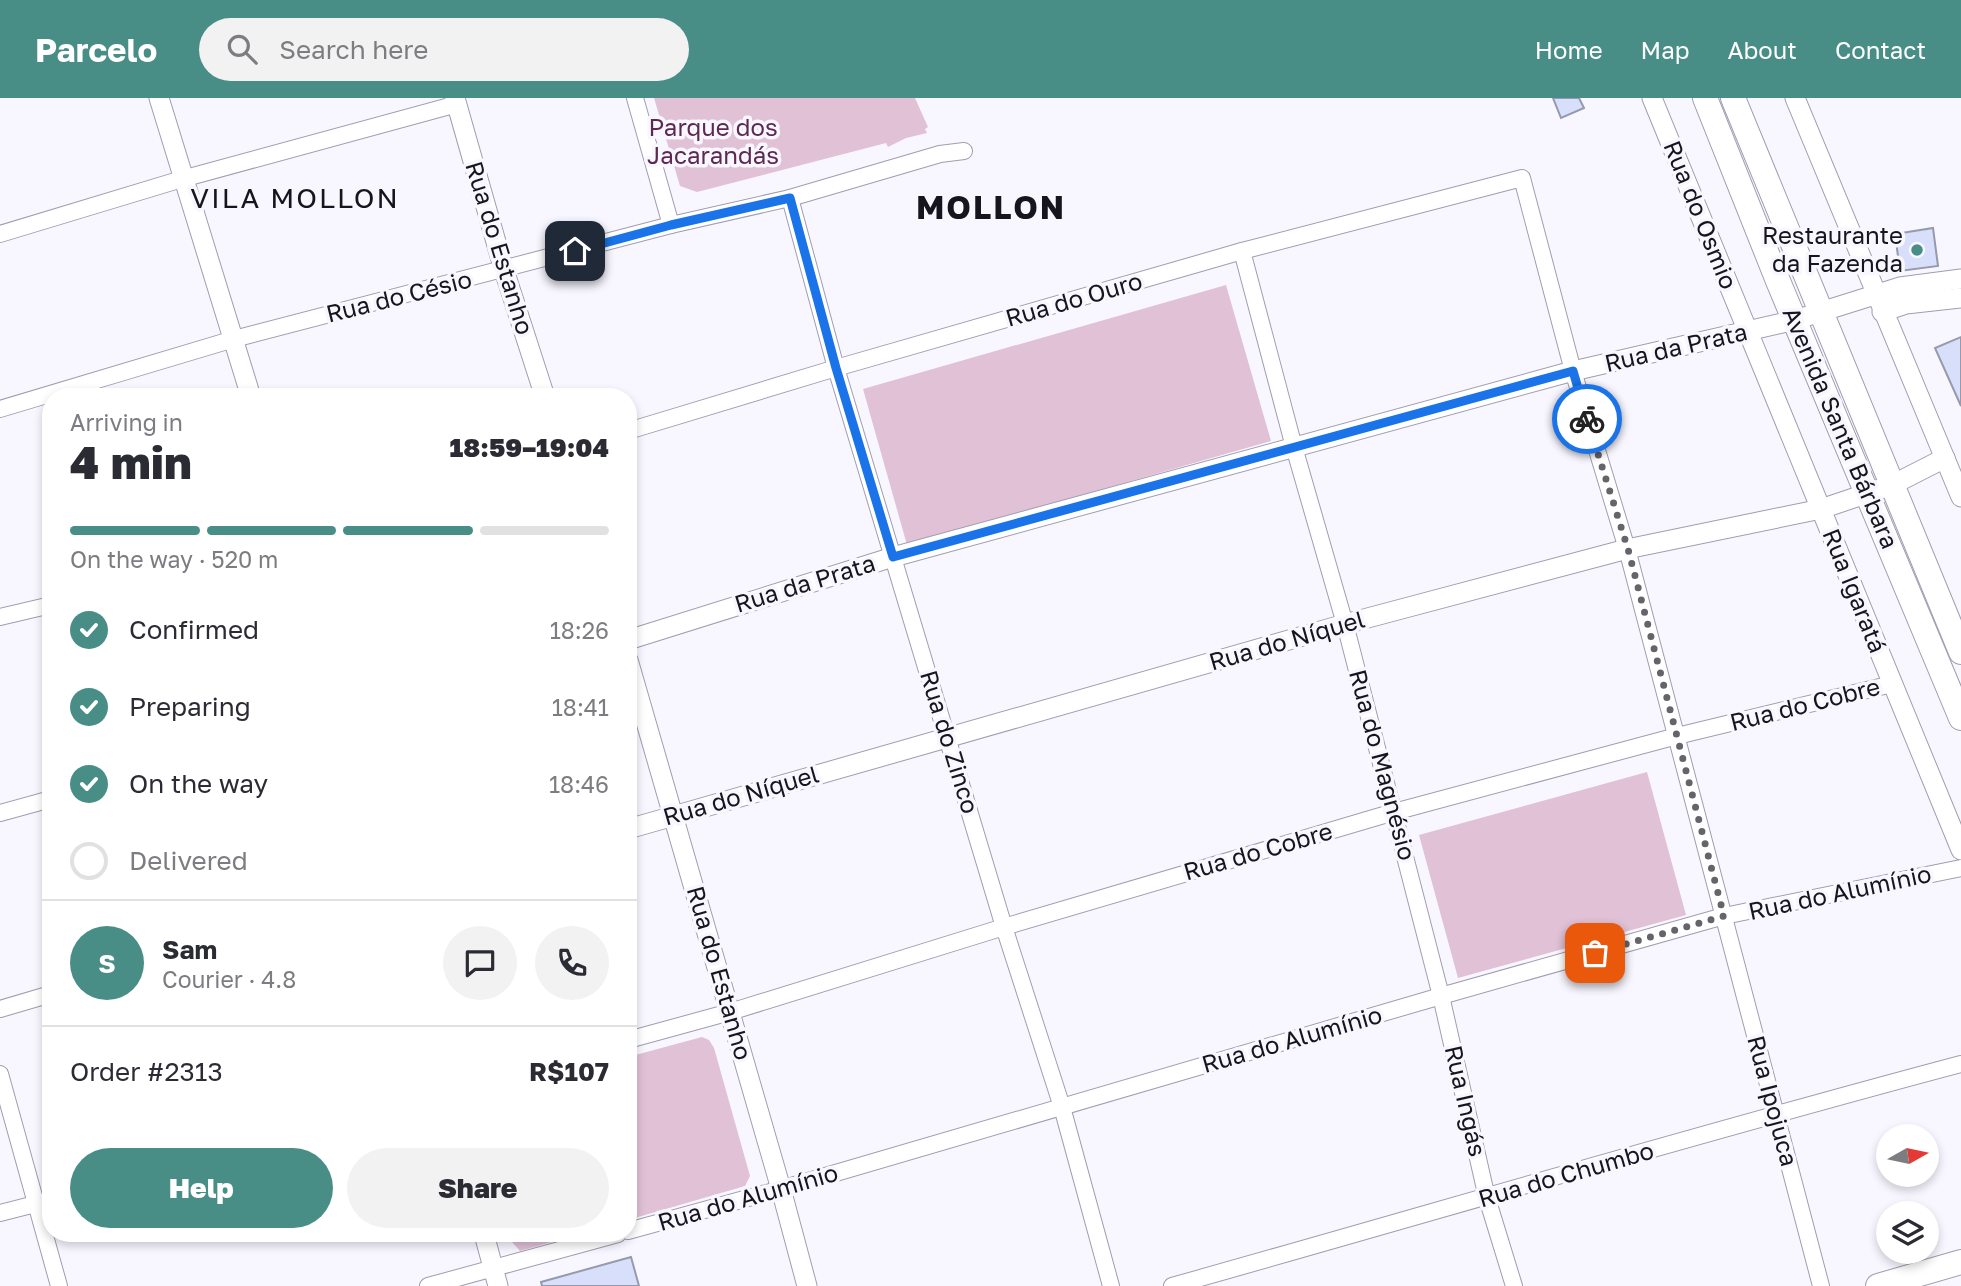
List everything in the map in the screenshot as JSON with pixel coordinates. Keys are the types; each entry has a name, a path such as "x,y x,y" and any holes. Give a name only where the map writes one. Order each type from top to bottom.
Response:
{"main road":[{"name":"Avenida Santa Bárbara","path":"1704,98 1961,718"},
{"name":"Avenida Santa Bárbara","path":"1733,98 1961,652"},
{"path":"1878,1286 1961,1262"}],"street":[{"path":"159,98 248,388"},
{"path":"635,98 671,225"},
{"name":"Rua do Osmio","path":"1653,98 1748,331"},
{"path":"1795,98 1961,497"},
{"path":"0,234 456,101"},
{"name":"Rua do Estanho","path":"456,101 504,270 542,388"},
{"name":"Rua do Césio","path":"70,388 234,339 671,225 790,198 940,154 964,151"},
{"name":"Rua do Ouro","path":"637,428 1242,251 1522,178"},
{"name":"Rua Ipojuca","path":"1522,178 1573,371 1628,549 1821,1286"},
{"name":"Rua do Zinco","path":"790,198 836,368 1004,926 1062,1107 1111,1286"},
{"name":"Rua do Magnésio","path":"1242,251 1345,624 1441,996"},
{"path":"1879,303 1920,283 1961,279"},
{"path":"1879,303 1906,304 1961,298"},
{"name":"Rua da Prata","path":"637,637 893,557 1573,371 1822,313 1879,303"},
{"name":"Rua Igaratá","path":"1748,331 1961,850"},
{"name":"Rua do Césio","path":"0,409 42,396"},
{"name":"Rua do Níquel","path":"637,826 1345,624 1628,549 1821,509 1868,495 1945,458"},
{"path":"0,617 42,607"},
{"name":"Rua do Cobre","path":"637,1038 1394,812 1677,736 1892,684"},
{"name":"Rua do Estanho","path":"637,691 807,1286"},
{"path":"0,813 42,801"},
{"name":"Rua do Alumínio","path":"637,1229 1724,916 1961,868"},
{"name":"Rua Ingás","path":"1441,996 1487,1198 1514,1286"},
{"path":"0,1009 42,997"},
{"name":"Rua do Chumbo","path":"1172,1286 1487,1198 1776,1113 1961,1064"},
{"path":"0,1074 42,1196"},
{"path":"0,1213 42,1202"},
{"path":"51,1242 59,1286"},
{"path":"486,1242 496,1277"},
{"path":"428,1286 496,1277 595,1242"}],"green space":[{"name":"Parque dos Jacarandás","path":"654,98 915,98 928,127 925,129 927,133 906,138 888,147 886,143 697,192 680,186"},
{"path":"1226,285 1271,441 907,545 863,389"},
{"path":"1647,772 1686,915 1458,978 1419,835"},
{"path":"702,1037 709,1040 714,1048 750,1176 745,1186 637,1217 637,1055"},
{"path":"512,1242 552,1242 520,1251"}],"building":[{"path":"1553,98 1579,98 1584,108 1561,118"},
{"name":"Restaurante da Fazenda","path":"1933,228 1938,266 1900,271 1895,234"},
{"path":"1961,337 1961,406 1935,348"},
{"path":"631,1257 639,1286 542,1286 541,1282"}],"way so far":[{"path":"1587,419 1628,549 1724,916 1595,953"}],"place":[{"name":"Restaurante da Fazenda","path":"1917,250"}],"district":[{"name":"VILA MOLLON","path":"295,198"},
{"name":"MOLLON","path":"991,208"}],"route":[{"path":"575,251 671,225 790,198 836,368 893,557 1573,371 1587,419"}]}
